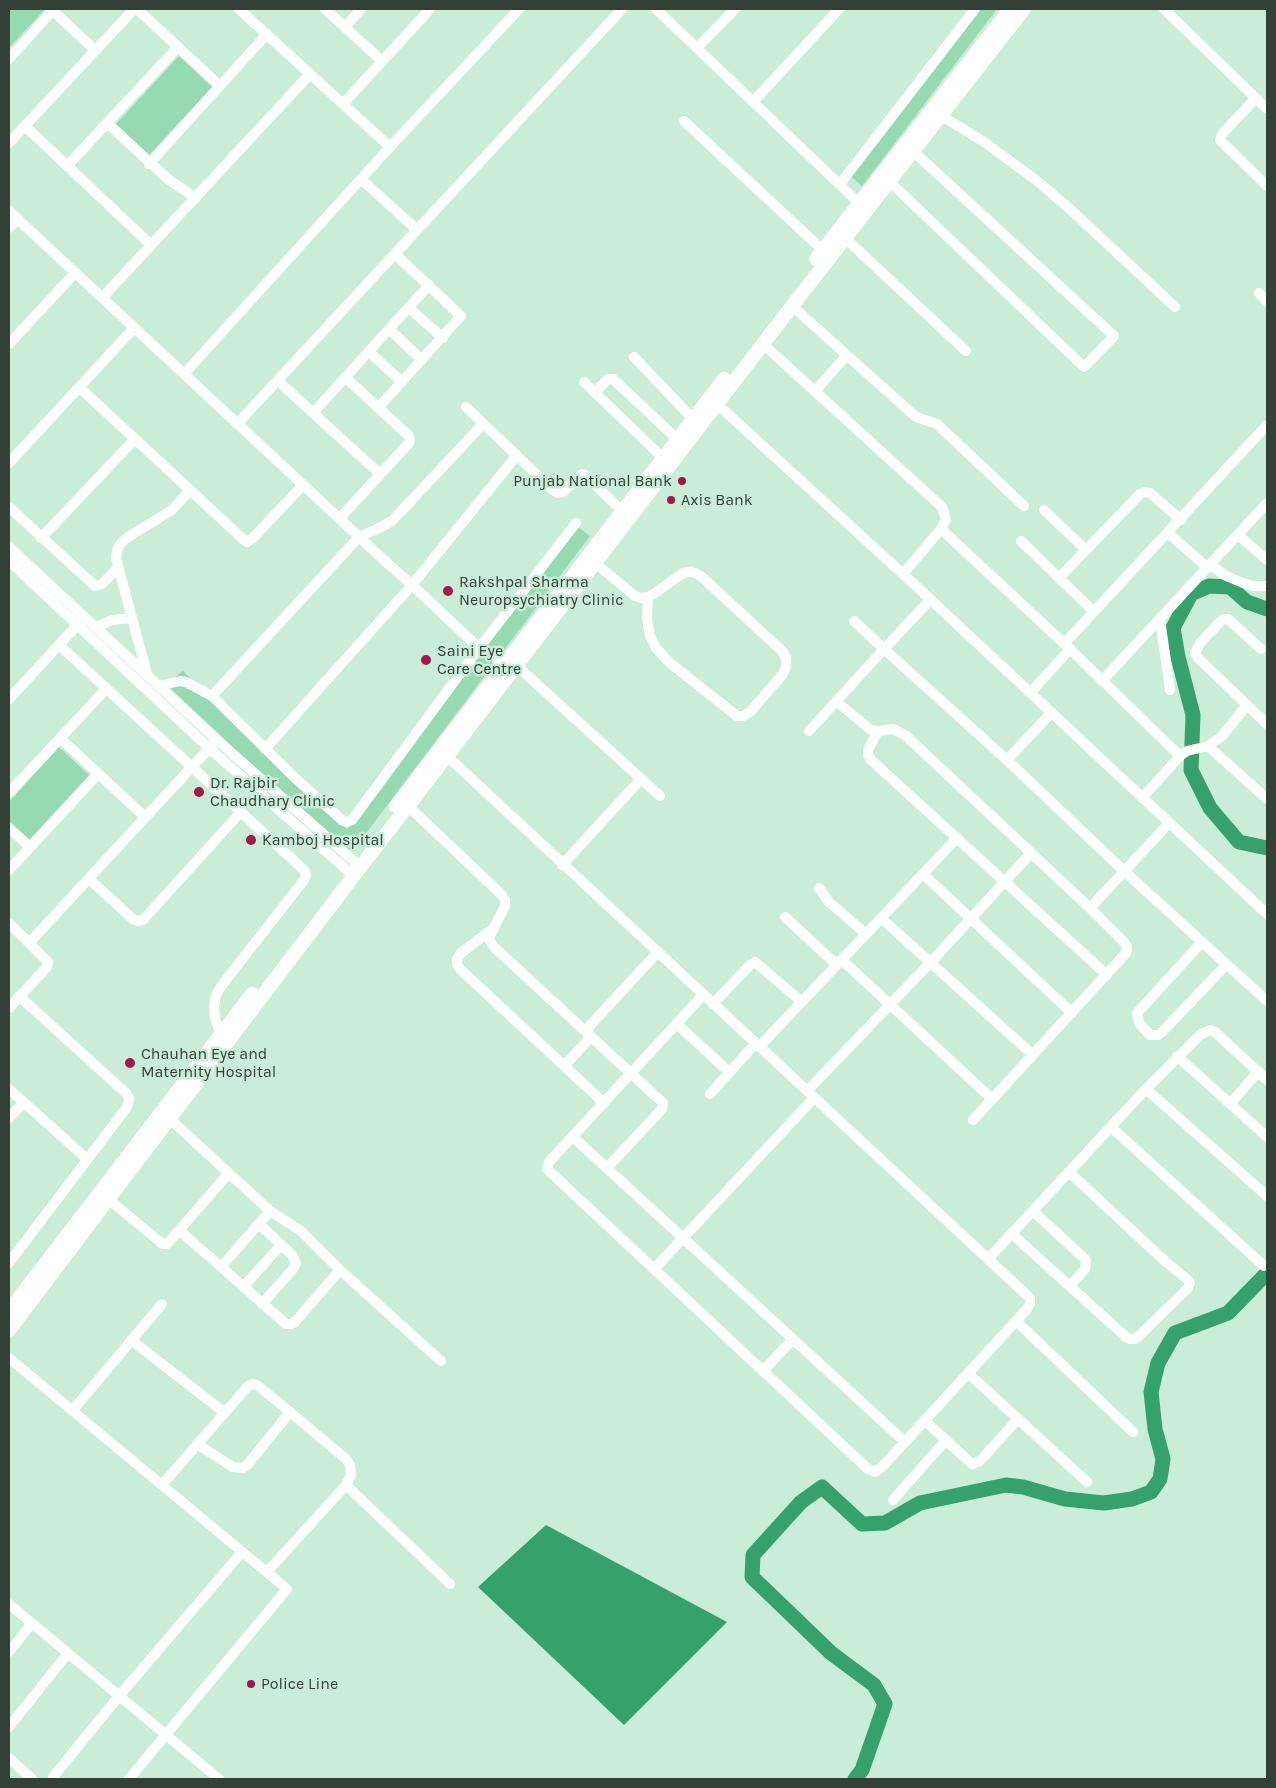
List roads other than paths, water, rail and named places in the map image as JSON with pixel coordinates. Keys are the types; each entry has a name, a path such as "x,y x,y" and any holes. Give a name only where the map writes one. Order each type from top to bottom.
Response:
{"main road":[{"path":"9,1330 170,1119 353,867 408,806 447,756 662,458 863,207 1010,9"},
{"path":"9,1311 221,1034 595,563 792,306 826,254 845,238 863,207 890,182 1024,9"}],"street":[{"path":"9,143 135,9 220,86"},
{"path":"239,9 390,147"},
{"path":"325,9 382,61"},
{"path":"344,27 361,9"},
{"path":"343,104 430,9"},
{"path":"184,374 390,147 519,9"},
{"path":"237,424 622,9"},
{"path":"656,9 863,207"},
{"path":"697,48 735,9"},
{"path":"753,102 840,9"},
{"path":"840,184 975,9"},
{"path":"1164,9 1267,109"},
{"path":"9,59 52,10 95,50"},
{"path":"150,164 267,34"},
{"path":"67,166 178,48"},
{"path":"102,298 310,74"},
{"path":"1256,98 1222,134 1220,140 1267,186"},
{"path":"942,116 984,142 1036,180 1175,307"},
{"path":"684,121 826,254"},
{"path":"107,123 150,164 182,190 196,198"},
{"path":"25,126 151,245"},
{"path":"890,182 1084,367 1114,336 914,152"},
{"path":"361,179 417,230"},
{"path":"9,211 358,537 480,648 512,667 660,796"},
{"path":"9,228 18,219"},
{"path":"845,238 966,352"},
{"path":"378,408 461,316 395,254"},
{"path":"9,344 75,273"},
{"path":"313,413 429,285"},
{"path":"1259,294 1267,302"},
{"path":"792,306 916,417 937,424 1024,506"},
{"path":"409,308 443,338"},
{"path":"9,463 134,328"},
{"path":"389,329 422,360"},
{"path":"763,344 942,508 946,519 941,529 902,574"},
{"path":"369,352 402,382"},
{"path":"815,391 847,354"},
{"path":"634,357 693,419"},
{"path":"339,519 409,443 410,439 345,377"},
{"path":"595,392 608,379 613,380 677,439"},
{"path":"278,381 380,474"},
{"path":"584,382 662,458"},
{"path":"79,387 247,542 303,485"},
{"path":"717,404 1267,914"},
{"path":"466,407 554,491 559,493 564,491 582,474 622,511"},
{"path":"212,696 358,537 379,528 399,515 484,424"},
{"path":"1030,693 1094,612 1267,425"},
{"path":"41,538 135,439"},
{"path":"265,749 412,585 517,455"},
{"path":"147,675 118,568 117,550 128,537 172,510 190,490"},
{"path":"1059,578 1144,492 1150,493 1181,520"},
{"path":"1102,680 1210,567 1267,504"},
{"path":"9,508 95,586 102,584 118,568"},
{"path":"1044,510 1086,550"},
{"path":"159,686 180,681 186,682 212,696 265,749 343,821 347,822 352,820 576,523"},
{"path":"941,529 1102,680 1188,752"},
{"path":"1168,533 1210,567 1226,576 1254,586 1267,586"},
{"path":"1238,535 1267,560"},
{"path":"1021,541 1094,612"},
{"path":"9,547 353,867"},
{"path":"9,561 209,748 353,867"},
{"path":"595,563 635,596 641,598 648,597 683,573 695,573 702,577 782,651 786,658 784,674 750,712 743,716 736,716 670,663 656,648 650,636 647,619 648,597"},
{"path":"809,731 930,600"},
{"path":"9,699 85,617"},
{"path":"96,627 112,620 132,618"},
{"path":"1160,619 1170,690"},
{"path":"1261,649 1232,622 1224,619 1197,647 1195,653 1267,724"},
{"path":"854,621 1267,1001"},
{"path":"59,645 304,870 306,875 304,880 216,995 214,1006 215,1019 221,1034"},
{"path":"9,793 106,689"},
{"path":"837,702 871,730 893,729 905,735 1122,938 1127,948 1122,958 1107,975 973,1120"},
{"path":"1142,798 1188,752 1208,746 1222,736 1247,705"},
{"path":"1007,760 1051,713"},
{"path":"878,731 868,750 871,760 1107,975"},
{"path":"60,738 145,817"},
{"path":"30,942 217,740"},
{"path":"1208,746 1267,799"},
{"path":"447,756 562,865 1030,1298 1028,1309 879,1470 872,1471 547,1169 549,1162 703,996"},
{"path":"9,870 98,774"},
{"path":"562,865 641,779"},
{"path":"408,806 502,894 505,900 503,914 491,930 461,953 457,959 457,964 467,976 604,1103"},
{"path":"89,879 134,920 139,922 143,920 240,813"},
{"path":"1090,908 1169,823"},
{"path":"9,828 30,847"},
{"path":"710,1094 729,1072 802,1002 957,838"},
{"path":"654,1269 684,1238 891,1004 1032,853"},
{"path":"923,874 1072,1013"},
{"path":"818,888 837,910 866,934"},
{"path":"785,917 891,1004 992,1099"},
{"path":"881,918 1033,1055"},
{"path":"9,923 48,962 47,967 9,1008"},
{"path":"491,930 490,941 494,947 661,1100 662,1109 607,1168"},
{"path":"1202,942 1137,1013 1139,1023 1150,1035 1158,1035 1162,1032 1226,964"},
{"path":"564,1066 588,1034 657,952"},
{"path":"713,1004 755,962 802,1002"},
{"path":"9,1263 127,1107 129,1099 127,1094 19,996"},
{"path":"677,1024 729,1072"},
{"path":"988,1259 1177,1056 1201,1034 1211,1030 1215,1032 1267,1080"},
{"path":"1177,1056 1267,1137"},
{"path":"1230,1104 1258,1072"},
{"path":"9,1089 87,1159"},
{"path":"1146,1089 1267,1196"},
{"path":"9,1118 23,1103"},
{"path":"170,1119 270,1211 301,1231 340,1270 441,1361"},
{"path":"1110,1127 1264,1266"},
{"path":"573,1137 905,1442"},
{"path":"1012,1234 1130,1339 1140,1335 1188,1288 1190,1283 1069,1172"},
{"path":"108,1200 163,1244 167,1244 229,1173"},
{"path":"221,1267 270,1211"},
{"path":"1033,1211 1086,1260 1085,1268 1070,1286"},
{"path":"259,1224 292,1255 296,1263 293,1269 262,1304"},
{"path":"179,1230 286,1324 295,1322 340,1270"},
{"path":"243,1287 281,1245"},
{"path":"72,1411 162,1304"},
{"path":"1016,1321 1133,1432"},
{"path":"763,1371 793,1339"},
{"path":"131,1340 225,1413"},
{"path":"9,1358 287,1589 130,1779"},
{"path":"968,1373 1087,1482"},
{"path":"162,1485 248,1386 252,1384 257,1385 290,1412 346,1459 350,1465 351,1475 346,1485 267,1572"},
{"path":"198,1444 233,1467 243,1468 290,1412"},
{"path":"925,1420 968,1461 976,1464 1018,1419"},
{"path":"893,1500 946,1440"},
{"path":"346,1485 450,1584"},
{"path":"52,1777 242,1552"},
{"path":"9,1604 219,1779"},
{"path":"9,1652 32,1623"},
{"path":"9,1727 68,1653"},
{"path":"10,1761 32,1779"}],"waterway":[{"path":"1267,609 1247,602 1230,587 1209,586 1191,594 1173,628 1178,657 1193,715 1191,770 1210,808 1239,842 1267,848"},
{"path":"855,1779 862,1770 885,1704 874,1685 831,1653 752,1577 753,1555 801,1502 822,1487 862,1524 885,1523 920,1503 1006,1485 1023,1487 1065,1499 1104,1503 1132,1499 1151,1492 1160,1479 1163,1459 1155,1429 1151,1392 1158,1363 1175,1333 1228,1313 1267,1273"}],"place":[{"name":"Punjab National Bank","path":"682,481"},
{"name":"Axis Bank","path":"671,500"},
{"name":"Rakshpal Sharma Neuropsychiatry Clinic","path":"448,591"},
{"name":"Saini Eye Care Centre","path":"426,660"},
{"name":"Dr. Rajbir Chaudhary Clinic","path":"199,792"},
{"name":"Kamboj Hospital","path":"251,840"},
{"name":"Chauhan Eye and Maternity Hospital","path":"130,1063"},
{"name":"Police Line","path":"251,1684"}]}
